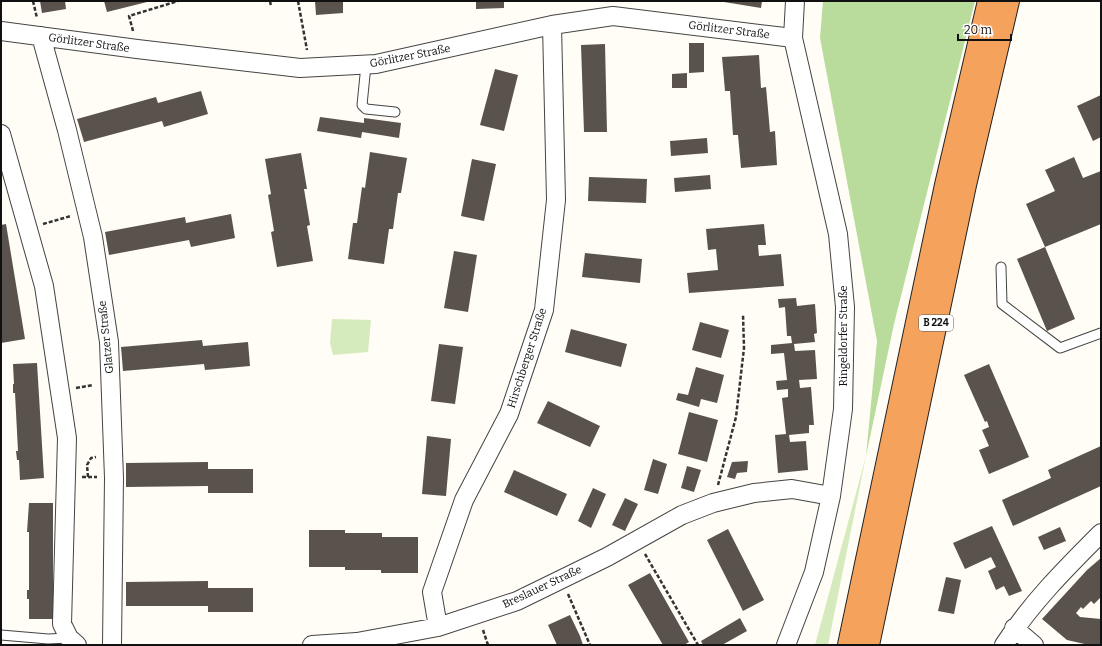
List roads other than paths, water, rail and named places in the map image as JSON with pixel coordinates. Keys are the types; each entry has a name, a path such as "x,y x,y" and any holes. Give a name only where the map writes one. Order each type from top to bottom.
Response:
{"highway":[{"name":"B 224","path":"849,645 944,193 989,1"},
{"name":"B 224","path":"868,645 963,193 1008,1"}],"street":[{"name":"Ringeldorfer Straße","path":"786,645 814,572 831,496 843,409 845,307 838,234 793,38 795,1"},
{"name":"Görlitzer Straße","path":"1,31 137,49 310,67 366,65 552,25 614,16 793,38"},
{"name":"Hirschberger Straße","path":"438,627 432,592 464,500 509,414 544,310 556,200 552,25"},
{"name":"Glatzer Straße","path":"41,36 67,130 93,237 109,342 114,476 112,645"},
{"path":"1,134 44,286 67,438 62,624 73,642"},
{"name":"Breslauer Straße","path":"312,645 358,642 438,627 517,601 562,579 682,515 713,503 754,493 792,489 831,496"},
{"path":"1004,645 1014,628 1051,584 1101,533"},
{"path":"1014,628 1034,645"}],"lane":[{"path":"366,65 362,105 366,109 395,112"},
{"path":"1001,267 1002,304 1060,348 1101,333"},
{"path":"1,635 73,642"}]}
